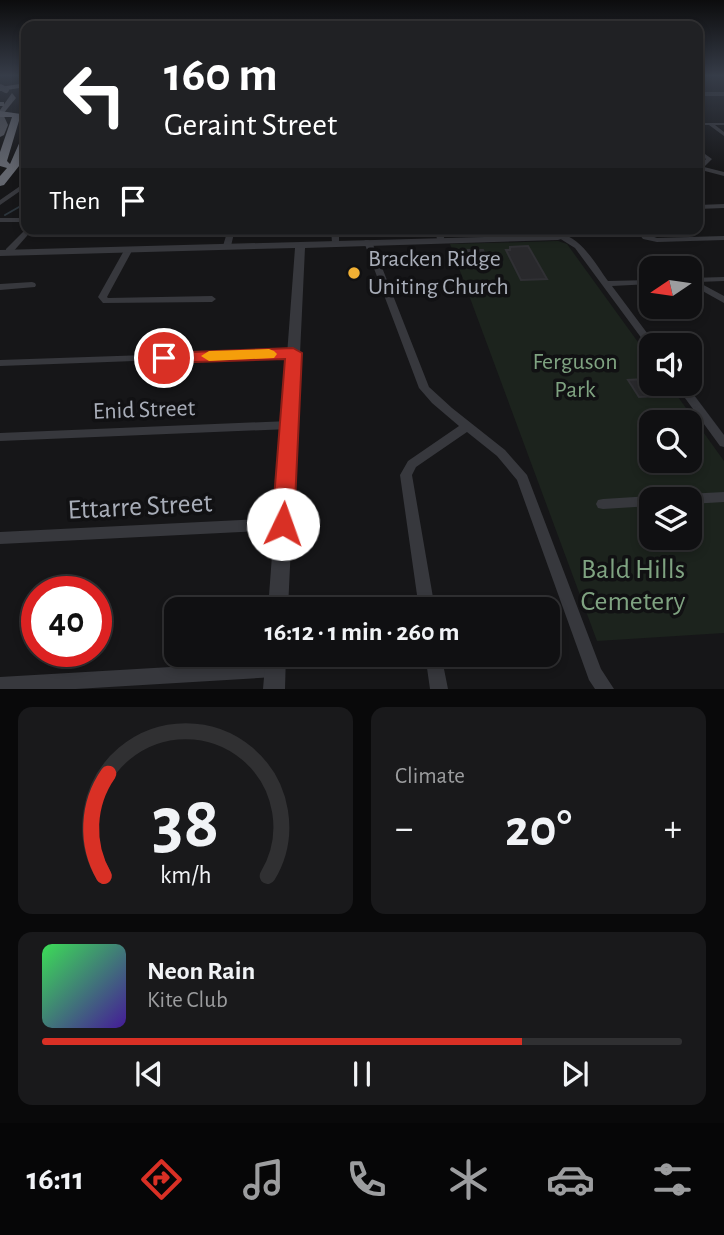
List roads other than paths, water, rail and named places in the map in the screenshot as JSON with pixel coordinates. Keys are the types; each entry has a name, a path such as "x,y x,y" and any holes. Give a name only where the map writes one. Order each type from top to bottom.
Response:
{"highway":[{"path":"0,114 17,114 2,168"},
{"path":"2,168 14,149 21,127"},
{"path":"0,183 18,161 21,153"}],"main road":[{"path":"0,114 4,125 0,135"}],"street":[{"path":"703,124 724,124"},
{"path":"711,124 724,134"},
{"path":"703,170 724,174"},
{"path":"0,203 21,188"},
{"path":"703,206 724,206"},
{"path":"0,220 21,220"},
{"path":"3,251 23,235"},
{"path":"227,246 230,235"},
{"path":"335,235 336,243"},
{"path":"439,235 441,240"},
{"path":"3,251 460,240 535,235"},
{"path":"567,235 642,333"},
{"path":"646,235 653,241 724,238"},
{"path":"368,242 424,388 439,405 510,459 523,478 595,674 605,689"},
{"path":"279,597 300,244"},
{"path":"129,249 102,297 106,301 212,299"},
{"path":"702,280 724,279"},
{"path":"605,284 639,283"},
{"path":"0,287 32,285"},
{"path":"702,288 724,300"},
{"path":"0,363 293,353"},
{"path":"689,396 724,443"},
{"name":"Enid Street","path":"0,437 289,425"},
{"path":"424,597 406,475 412,464 466,427"},
{"path":"702,498 724,497"},
{"path":"603,504 639,502"},
{"name":"Ettarre Street","path":"0,538 283,524"},
{"path":"435,667 439,689"},
{"path":"0,685 275,671"}],"waterway":[{"path":"5,215 21,206"}],"place":[{"name":"Bracken Ridge Uniting Church","path":"354,273"}],"park label":[{"name":"Ferguson Park","path":"575,376"},
{"name":"Bald Hills Cemetery","path":"633,586"}]}
